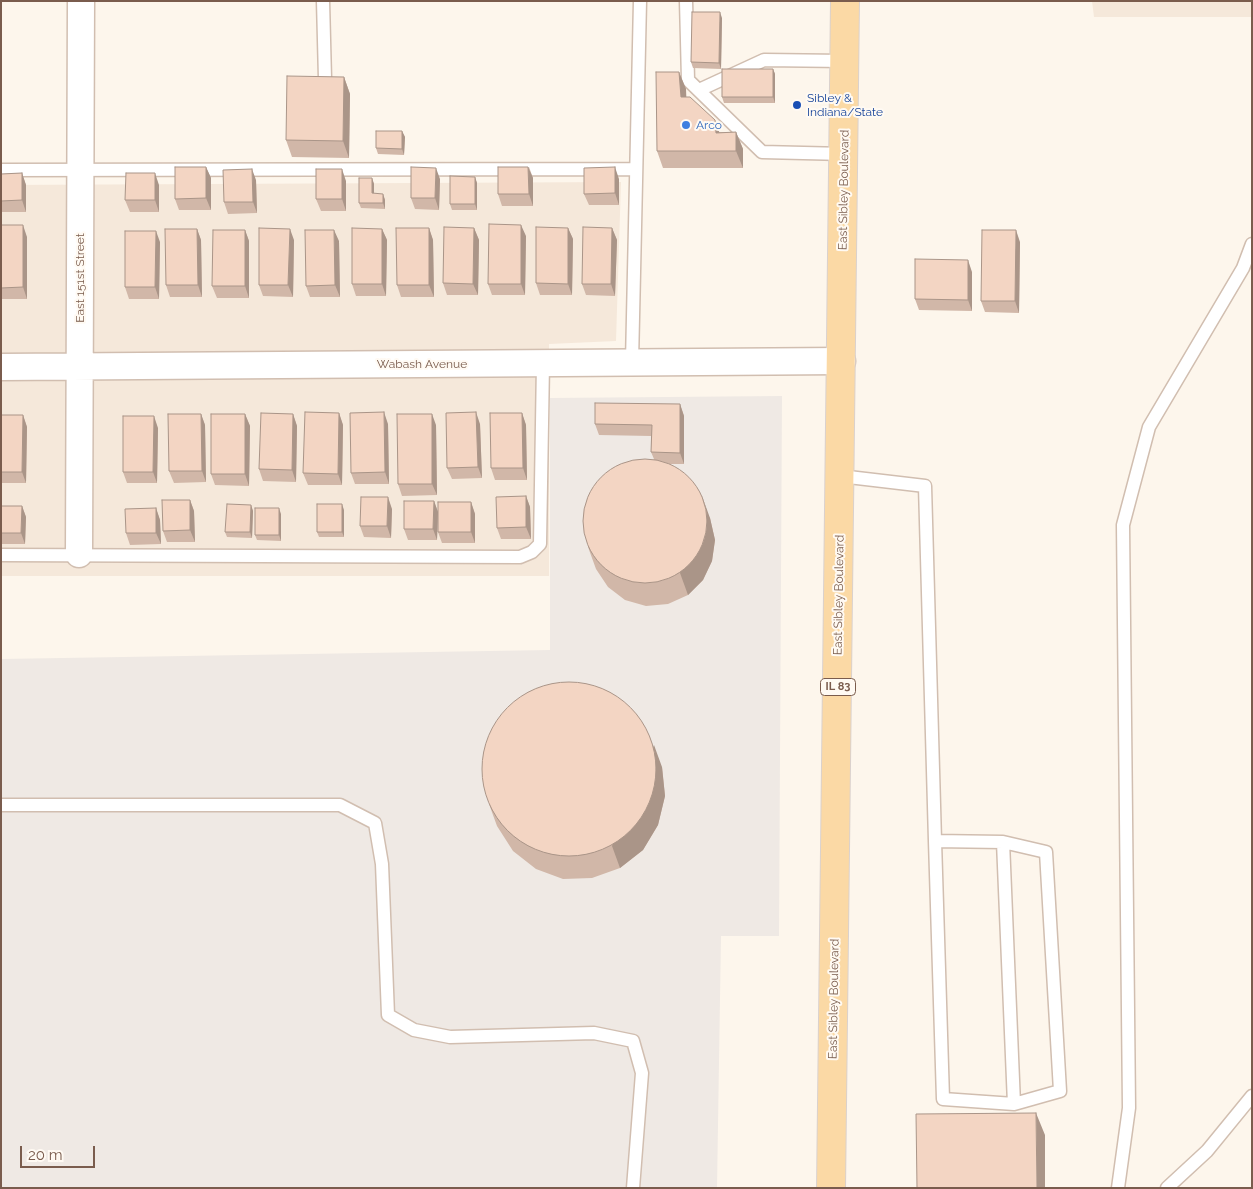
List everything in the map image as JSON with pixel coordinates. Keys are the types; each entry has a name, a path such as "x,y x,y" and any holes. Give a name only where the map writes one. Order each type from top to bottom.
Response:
{"main road":[{"name":"East Sibley Boulevard","path":"831,1182 845,154 845,1"}],"street":[{"name":"East 151st Street","path":"79,554 81,1"},
{"name":"Wabash Avenue","path":"1,367 842,361"}],"lane":[{"path":"323,1 325,79"},
{"path":"632,362 640,1"},
{"path":"686,1 688,80 762,152 845,154"},
{"path":"698,90 764,60 845,61"},
{"path":"1,170 636,169"},
{"path":"1118,1188 1128,1108 1123,525 1149,427 1243,268 1252,244"},
{"path":"1,555 520,556 532,552 540,544 543,363"},
{"path":"840,476 925,486 935,841 943,1099 1014,1104 1060,1091 1046,852 1003,842 935,841"},
{"path":"1,805 340,805 375,823 382,864 388,1015 414,1030 450,1037 594,1033 634,1041 642,1073 633,1188"},
{"path":"1003,842 1014,1104"},
{"path":"1167,1188 1207,1151 1252,1096"}],"shaded area":[{"path":"1092,1 1252,1 1252,17 1094,17"},
{"path":"621,182 616,341 549,344 549,576 1,576 1,185"},
{"path":"782,396 779,936 721,936 717,1188 1,1188 1,659 550,650 550,398"}],"building":[{"path":"692,12 720,12 719,63 691,62"},
{"path":"722,69 773,69 773,97 722,97"},
{"name":"Arco","path":"656,72 679,72 681,97 690,97 715,120 716,133 736,132 736,151 657,151"},
{"path":"287,76 344,77 343,141 286,140"},
{"path":"376,131 402,131 402,149 376,148"},
{"path":"175,167 206,167 206,198 175,199"},
{"path":"411,167 436,168 435,198 411,198"},
{"path":"498,167 528,167 529,194 498,194"},
{"path":"615,167 615,193 584,194 584,168"},
{"path":"252,169 253,202 224,202 223,170"},
{"path":"316,169 342,169 342,199 316,199"},
{"path":"22,173 22,200 1,201 1,174"},
{"path":"126,173 155,173 155,200 125,200"},
{"path":"450,176 475,177 475,204 450,204"},
{"path":"359,178 372,178 372,193 383,194 383,203 359,203"},
{"path":"489,224 521,225 521,284 488,284"},
{"path":"1,225 23,225 23,287 1,288"},
{"path":"444,227 474,228 473,284 443,283"},
{"path":"536,227 568,228 568,284 536,283"},
{"path":"583,227 612,228 611,284 582,284"},
{"path":"259,228 290,229 288,285 259,285"},
{"path":"352,228 382,229 382,284 352,284"},
{"path":"396,228 429,228 429,285 397,285"},
{"path":"165,229 197,229 198,285 166,285"},
{"path":"213,230 245,230 245,286 212,286"},
{"path":"305,230 334,230 335,285 306,286"},
{"path":"982,230 1016,230 1015,301 981,301"},
{"path":"125,231 156,231 155,287 125,287"},
{"path":"915,259 968,260 968,300 915,299"},
{"path":"595,403 680,404 680,453 651,452 652,425 595,424"},
{"path":"305,412 339,413 338,474 303,473"},
{"path":"384,412 385,472 351,473 350,413"},
{"path":"476,412 478,467 447,468 446,413"},
{"path":"261,413 293,414 292,470 259,469"},
{"path":"490,413 522,413 523,468 491,468"},
{"path":"168,414 201,414 202,471 169,471"},
{"path":"211,414 245,414 245,474 211,474"},
{"path":"397,414 432,414 432,484 398,484"},
{"path":"1,415 23,415 22,472 1,472"},
{"path":"123,416 154,416 153,472 123,472"},
{"path":"645,459 669,464 689,477 702,497 707,521 702,545 689,565 669,578 645,583 621,578 601,565 588,545 583,521 588,497 601,477 621,464"},
{"path":"526,496 526,527 497,528 496,497"},
{"path":"361,497 388,497 387,526 360,526"},
{"path":"162,500 190,500 190,530 163,531"},
{"path":"404,501 434,501 433,529 404,529"},
{"path":"438,502 471,502 471,532 438,532"},
{"path":"227,504 251,505 250,532 225,532"},
{"path":"317,504 342,504 342,532 317,532"},
{"path":"1,506 22,506 21,533 1,533"},
{"path":"156,508 156,533 126,533 125,509"},
{"path":"255,508 279,508 279,535 255,535"},
{"path":"560,682 578,682 610,692 631,707 646,728 656,760 656,778 646,810 631,831 610,846 594,852 578,856 560,856 528,846 507,831 492,810 486,794 482,778 482,760 492,728 507,707 528,692 544,686"},
{"path":"1036,1113 1037,1188 917,1188 916,1114"}],"place":[{"name":"Sibley & Indiana/State","path":"797,105"},
{"name":"Arco","path":"686,125"}]}
